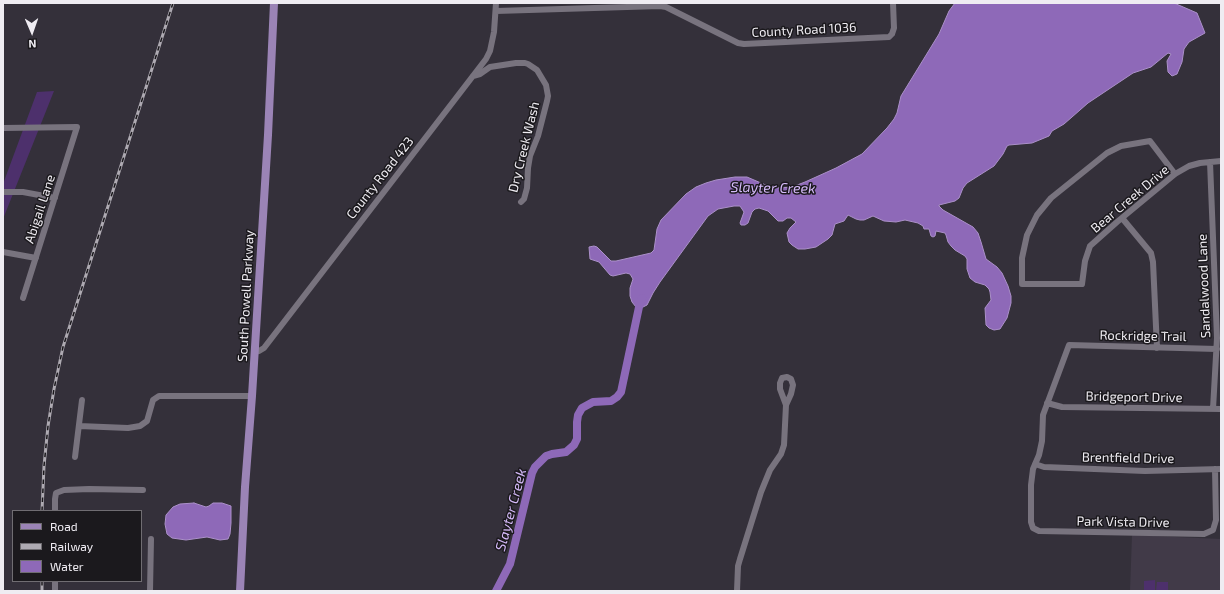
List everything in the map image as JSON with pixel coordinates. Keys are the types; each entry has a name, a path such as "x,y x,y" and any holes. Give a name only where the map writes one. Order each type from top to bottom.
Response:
{"main road":[{"name":"South Powell Parkway","path":"240,591 245,487 268,135 274,3"}],"street":[{"name":"County Road 423","path":"254,352 264,348 488,56 493,39 496,3"},
{"name":"County Road 1036","path":"496,11 660,6 741,44 891,36 893,32 893,3"},
{"path":"488,56 490,62 497,66"},
{"name":"Dry Creek Wash","path":"473,76 480,74 487,68 516,63 528,64 537,70 545,81 547,88 547,101 538,136 530,156 527,188 524,199 521,202"},
{"name":"Abigail Lane","path":"3,128 77,127 23,298"},
{"name":"Bear Creek Drive","path":"1175,174 1150,141 1121,146 1107,153 1051,198 1037,215 1027,235 1022,258 1022,284 1082,284 1085,261 1090,246 1175,174 1189,166 1200,163 1221,161"},
{"name":"Sandalwood Lane","path":"1210,162 1217,349 1213,409"},
{"path":"3,192 23,192 55,198"},
{"path":"1122,218 1151,253 1154,262 1157,348"},
{"path":"3,252 36,258"},
{"name":"Rockridge Trail","path":"1047,403 1069,345 1217,349"},
{"path":"79,426 128,428 140,426 147,421 153,400 159,396 252,396"},
{"path":"75,457 82,400"},
{"path":"1035,464 1042,441 1042,415 1047,403"},
{"name":"Bridgeport Drive","path":"1047,403 1062,407 1221,409"},
{"path":"738,591 738,566 761,492 770,470 784,445 786,405"},
{"name":"Brentfield Drive","path":"1035,464 1044,467 1145,471 1218,469"},
{"name":"Park Vista Drive","path":"1035,464 1031,485 1030,522 1034,528 1039,531 1204,534 1213,530 1216,520 1218,469"},
{"path":"55,510 56,493 64,490 143,490"},
{"path":"150,591 151,538"}],"shaded area":[{"path":"54,91 3,219 3,184 37,92"},
{"path":"1132,535 1221,539 1221,591 1130,591"},
{"path":"1155,580 1155,591 1144,591 1144,581"},
{"path":"1157,582 1168,582 1168,591 1156,591"}],"water":[{"path":"955,3 1174,3 1197,13 1205,33 1189,42 1184,49 1182,62 1177,74 1172,76 1168,72 1167,61 1171,54 1168,53 1151,67 1133,73 1088,103 1064,124 1052,131 1049,136 1032,143 1007,146 994,166 967,183 959,198 955,201 939,205 943,210 973,227 978,233 986,259 997,267 1002,273 1011,296 1011,303 1007,318 1000,329 994,330 986,325 985,308 991,300 989,289 985,285 975,282 970,278 967,269 967,259 951,246 945,233 936,231 935,236 933,237 931,236 929,229 924,229 923,226 918,223 905,220 896,222 884,221 873,216 860,220 848,215 844,221 835,224 832,235 828,239 816,247 798,249 789,242 787,233 796,222 791,218 778,221 768,211 759,208 752,212 748,223 741,225 740,223 744,212 740,206 718,209 708,216 660,282 647,305 643,307 636,307 632,302 630,288 633,279 630,274 610,275 599,262 590,259 589,247 594,246 597,247 611,261 651,253 654,250 657,229 661,220 686,194 696,187 706,183 735,177 747,177 768,186 779,188 792,187 836,168 862,154 894,119 901,96 939,34 949,11"},
{"path":"194,503 206,507 213,503 222,503 231,506 230,534 228,539 220,540 207,537 186,540 172,538 167,534 165,524 166,515 173,507 180,504"}],"waterway":[{"name":"Slayter Creek","path":"496,591 510,564 532,473 535,467 546,456 566,452 574,445 577,439 578,415 582,408 593,402 611,401 621,392 642,298"}],"railway":[{"path":"42,510 48,426 63,347 173,3"},
{"path":"42,582 42,591"}]}
